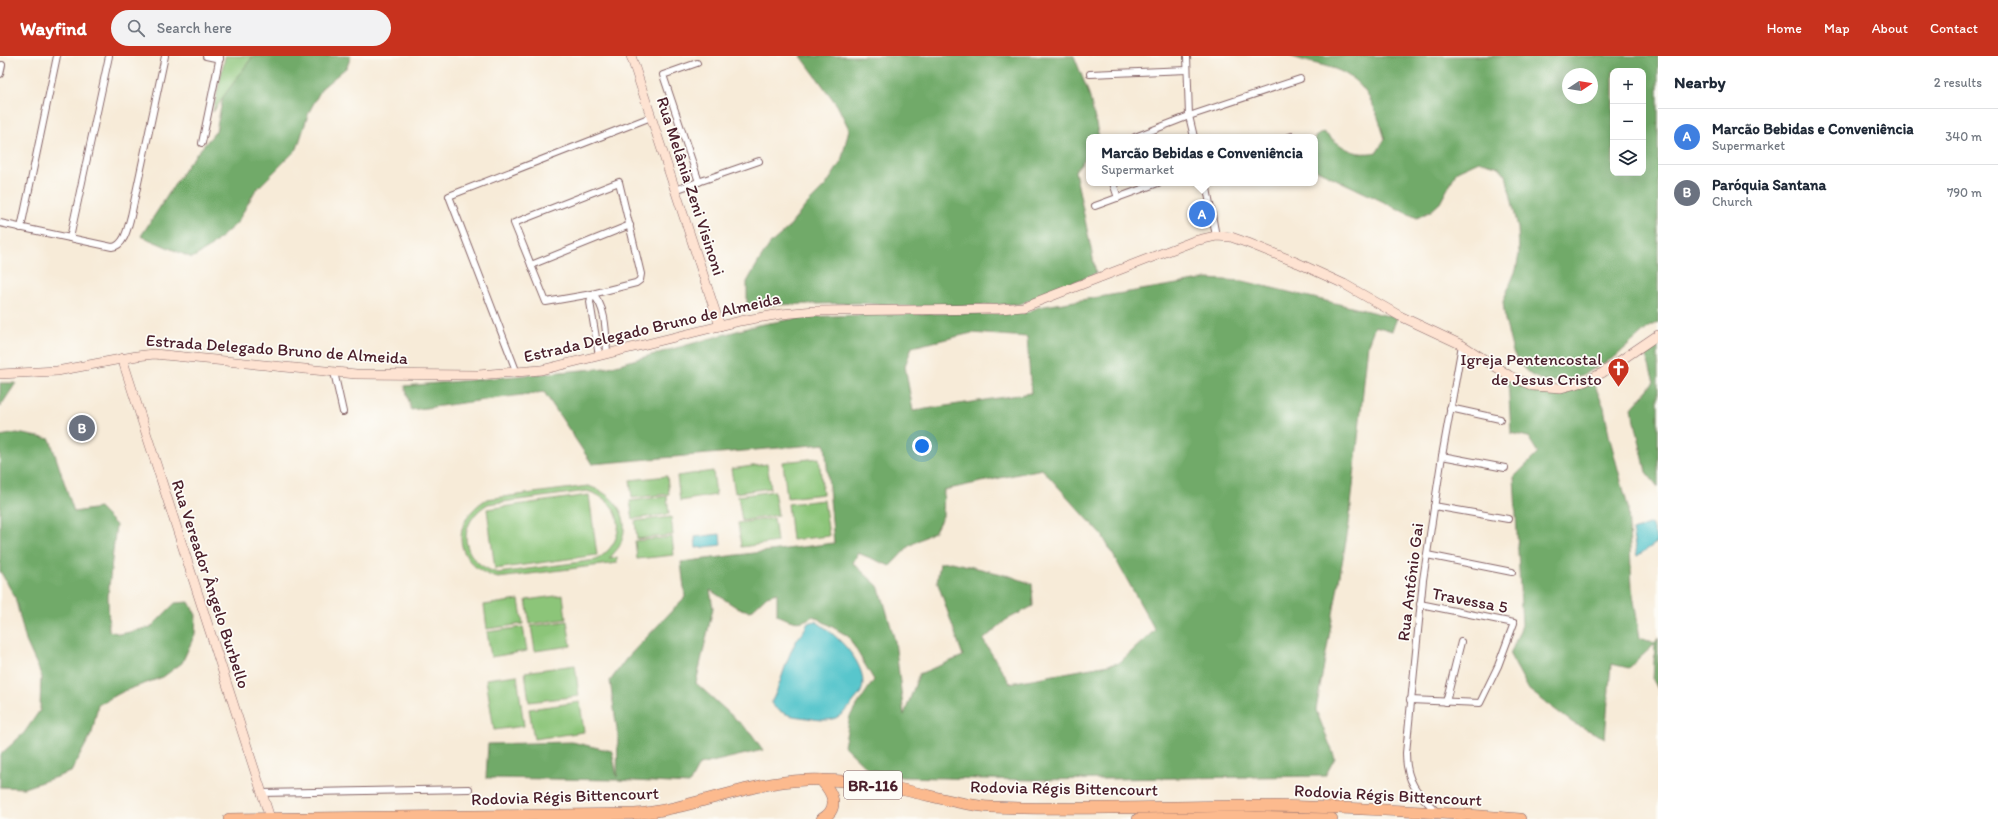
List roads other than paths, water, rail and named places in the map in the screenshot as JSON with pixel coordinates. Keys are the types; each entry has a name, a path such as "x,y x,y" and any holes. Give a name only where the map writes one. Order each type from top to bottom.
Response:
{"highway":[{"name":"Rodovia Régis Bittencourt","path":"229,819 635,814 675,808 757,786 786,782 821,780 883,786 958,802 988,806 1040,808 1256,806 1438,813 1520,819"},
{"path":"821,780 832,794 834,800 830,813 822,819"},
{"name":"Rodovia Régis Bittencourt","path":"1138,819 1244,817 1332,819"}],"main road":[{"name":"Rua Melânia Zeni Visinoni","path":"631,56 720,326"},
{"name":"Estrada Delegado Bruno de Almeida","path":"0,374 58,371 122,358 145,355 164,355 334,372 448,375 517,373 541,370 760,317 800,312 1000,309 1023,307 1194,241 1216,236 1240,240 1334,279 1400,316 1462,345 1525,383 1552,388 1574,385 1594,378 1658,335"},
{"name":"Rua Vereador Ângelo Burbello","path":"122,358 270,818"}],"street":[{"path":"21,228 57,56"},
{"path":"70,238 108,56"},
{"path":"0,223 112,247 119,245 125,237 131,216 165,56"},
{"path":"202,143 220,57 206,56"},
{"path":"1187,56 1189,116 1193,134"},
{"path":"697,63 663,75 699,182"},
{"path":"0,74 2,65"},
{"path":"1090,74 1187,70"},
{"path":"1143,134 1189,116 1300,79"},
{"path":"517,373 449,196 651,117"},
{"path":"675,190 759,161"},
{"path":"619,182 630,225 641,274 640,280 636,283 592,294 546,302 514,224 619,182"},
{"path":"1114,186 1118,198"},
{"path":"1095,206 1150,186"},
{"path":"1207,186 1216,236"},
{"path":"531,265 630,225"},
{"path":"592,294 590,302 603,355"},
{"path":"592,294 598,298 605,322 603,355"},
{"name":"Rua Antônio Gai","path":"1438,813 1418,794 1407,773 1406,753 1420,604 1442,456 1462,345"},
{"path":"334,372 343,412"},
{"path":"1450,408 1500,419"},
{"path":"1442,456 1505,468"},
{"path":"1434,506 1508,519"},
{"path":"1427,555 1512,572"},
{"name":"Travessa 5","path":"1420,604 1514,623 1498,666 1480,703 1446,702"},
{"path":"1410,700 1446,702 1461,642"},
{"path":"261,793 469,789"}],"water":[{"path":"1651,524 1658,542 1637,556 1632,531"},
{"path":"720,534 721,545 696,548 695,537"},
{"path":"815,621 831,633 848,650 855,659 863,679 862,689 859,695 848,709 831,720 818,720 792,716 780,711 771,703 795,644 808,623"}],"place":[{"name":"Marcão Bebidas e Conveniência","path":"1202,214"},
{"name":"Igreja Pentencostal de Jesus Cristo","path":"1618,388"},
{"name":"Paróquia Santana","path":"82,428"}]}
